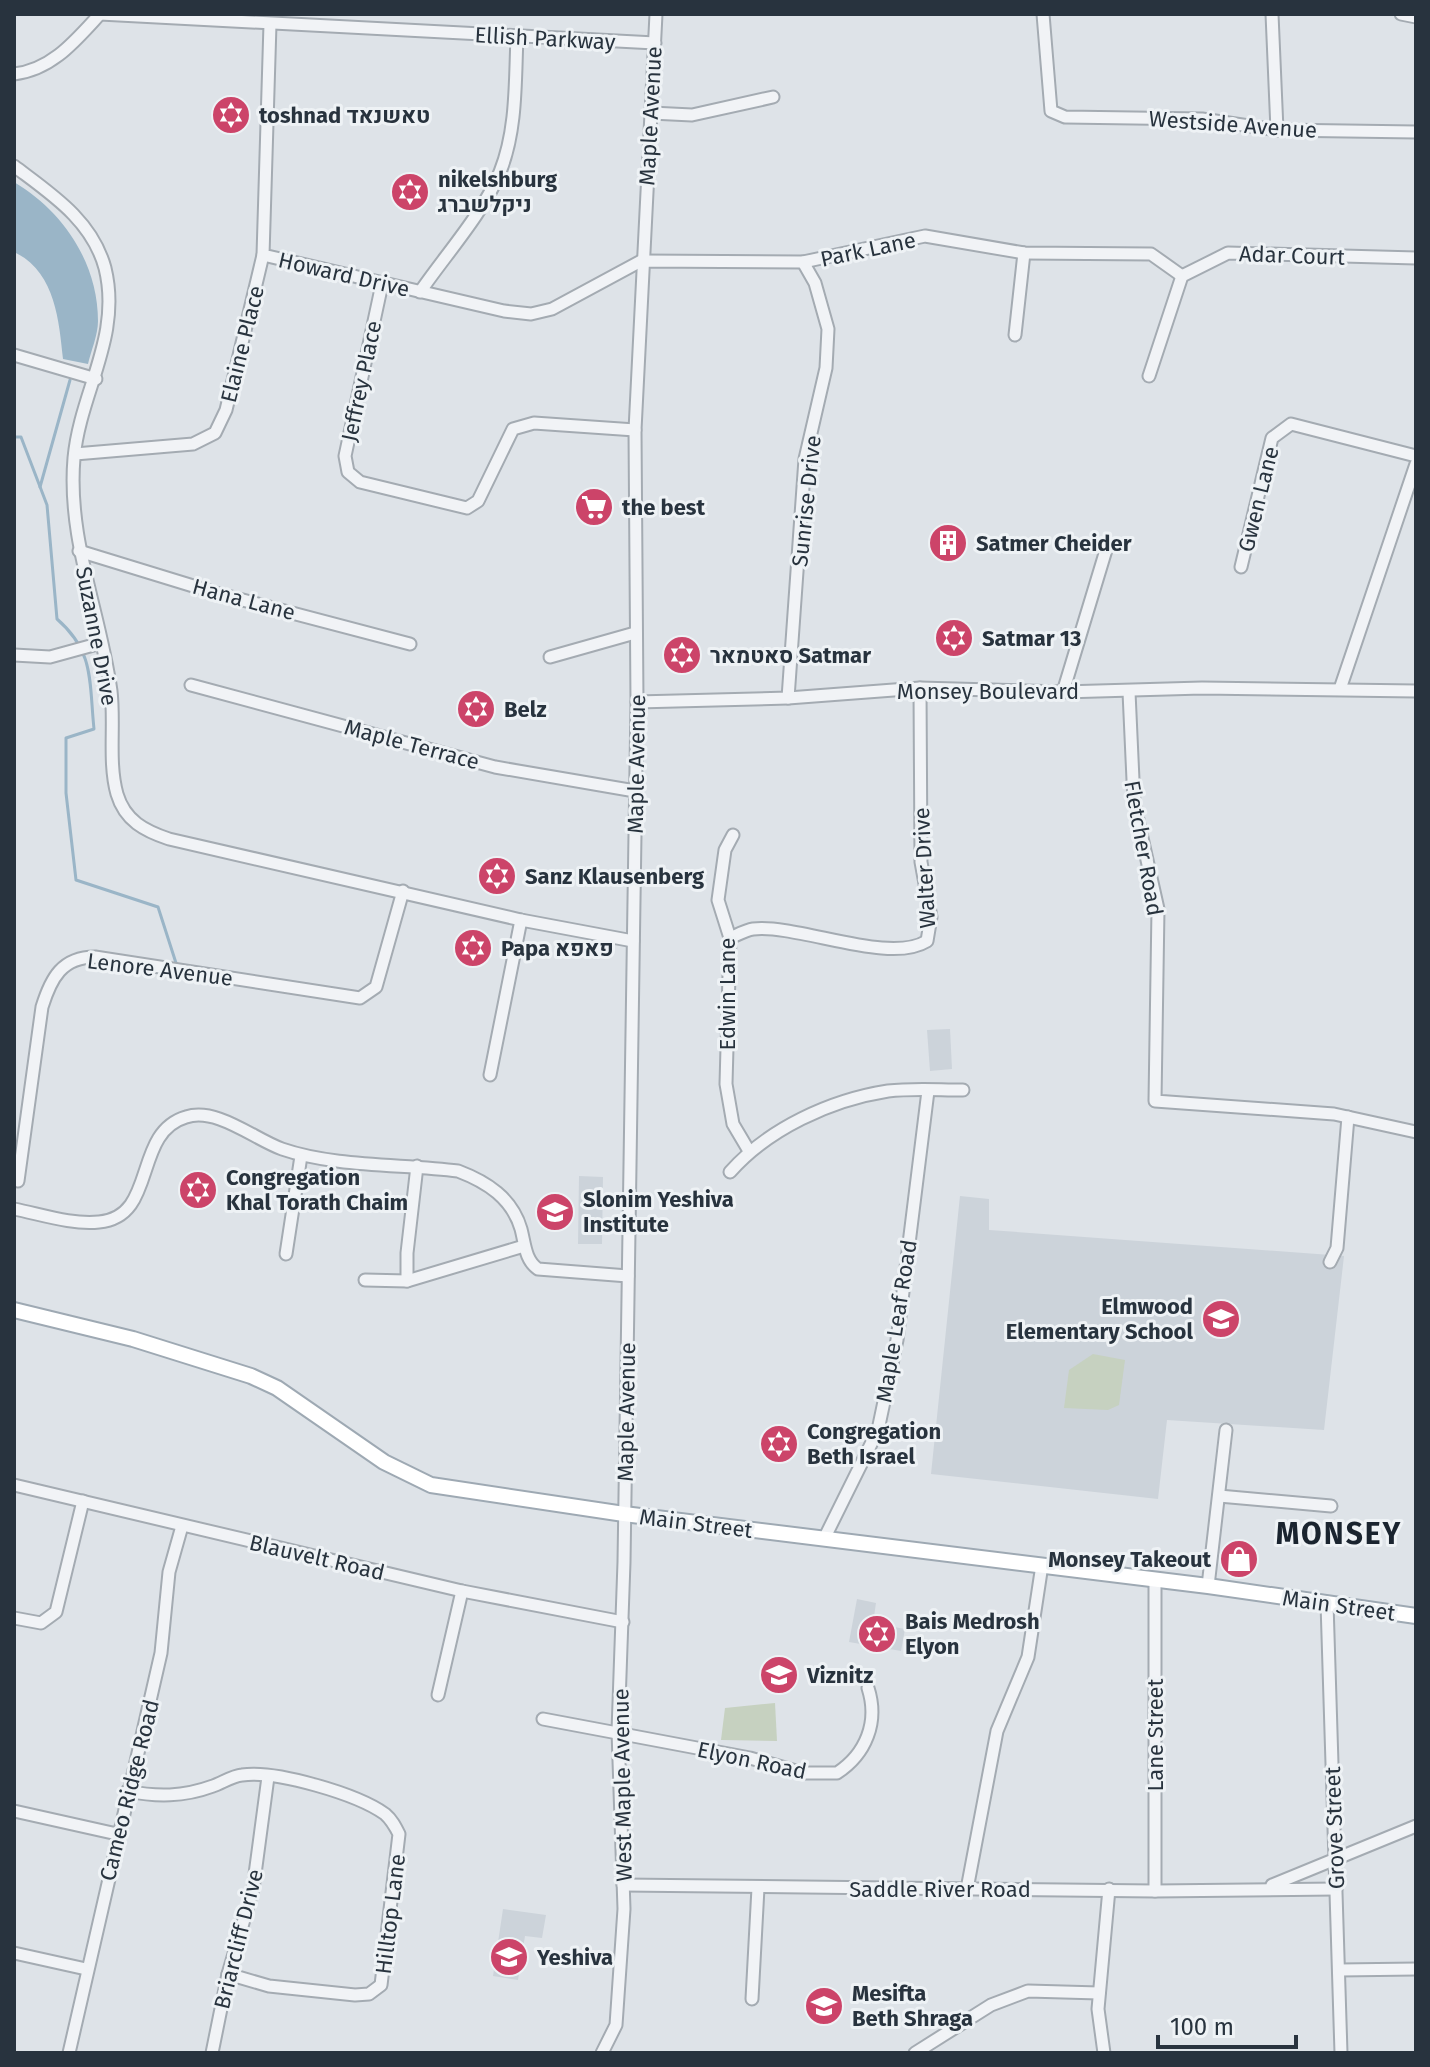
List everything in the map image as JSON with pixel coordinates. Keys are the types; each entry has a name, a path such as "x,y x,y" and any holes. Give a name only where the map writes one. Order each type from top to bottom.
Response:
{"main road":[{"name":"Main Street","path":"14,1310 133,1339 251,1376 277,1388 384,1462 431,1485 624,1514 1208,1586 1416,1616"}],"street":[{"name":"Ellish Parkway","path":"100,14 206,17 270,24 655,43"},
{"path":"14,74 29,72 62,54 100,14"},
{"name":"Maple Avenue","path":"624,1514 637,702 635,430 641,261 656,14"},
{"name":"Westside Avenue","path":"1043,14 1051,111 1065,117 1202,119 1277,130 1416,132"},
{"path":"1272,14 1277,130"},
{"path":"1401,14 1416,17"},
{"name":"Howard Drive","path":"270,24 263,255 504,311 531,314 552,309 641,261"},
{"path":"420,292 491,190 501,170 512,123 517,37"},
{"path":"651,113 692,115 773,97"},
{"name":"Suzanne Drive","path":"14,166 72,212 93,240 104,267 109,326 75,454 71,502 111,692 117,793 127,814 143,830 169,839 521,920 633,941"},
{"name":"Park Lane","path":"641,261 803,262 925,236 1024,253 1151,254 1182,276"},
{"path":"1015,335 1024,253"},
{"name":"Adar Court","path":"1182,276 1228,253 1416,258"},
{"name":"Elaine Place","path":"75,454 193,444 215,433 226,410 263,255"},
{"name":"Sunrise Drive","path":"788,698 805,459 826,368 828,329 815,283 803,262"},
{"path":"1149,376 1182,276"},
{"name":"Jeffrey Place","path":"382,284 345,456 348,472 360,482 450,507 467,508 478,501 513,429 534,423 635,430"},
{"path":"14,355 96,379"},
{"name":"Gwen Lane","path":"1241,567 1272,438 1291,424 1416,456"},
{"path":"1340,689 1411,496 1416,464"},
{"path":"1063,692 1106,550"},
{"name":"Hana Lane","path":"79,551 216,593 410,644"},
{"path":"550,657 635,633"},
{"path":"14,655 50,657 101,643"},
{"name":"Maple Terrace","path":"191,685 495,767 635,791"},
{"name":"Monsey Boulevard","path":"637,702 788,698 920,688 1063,692 1202,688 1416,691"},
{"name":"Walter Drive","path":"730,938 751,929 770,929 884,947 915,949 927,941 931,917 921,862 920,688"},
{"name":"Fletcher Road","path":"1129,692 1134,802 1158,909 1155,1101 1348,1117"},
{"name":"Edwin Lane","path":"733,835 725,850 718,900 730,938 726,1084 733,1124 749,1151"},
{"name":"Lenore Avenue","path":"18,1181 42,1007 48,988 61,968 72,960 95,957 360,998 376,987 403,891"},
{"path":"490,1075 521,920"},
{"path":"730,1172 749,1151 794,1123 848,1100 887,1092 963,1090"},
{"name":"Maple Leaf Road","path":"824,1539 878,1430 897,1340 928,1091"},
{"path":"14,1209 95,1223 120,1215 137,1196 156,1139 185,1117 199,1115 224,1122 301,1156 458,1171 494,1189 512,1209 532,1265 545,1272 628,1276"},
{"path":"1330,1262 1337,1248 1348,1117 1416,1132"},
{"path":"286,1254 301,1156"},
{"path":"407,1281 407,1253 417,1166"},
{"path":"365,1280 407,1281 524,1246"},
{"path":"1208,1586 1226,1430"},
{"name":"Blauvelt Road","path":"14,1485 462,1591 623,1622"},
{"path":"1219,1496 1331,1506"},
{"path":"14,1618 41,1623 56,1612 83,1501"},
{"name":"West Maple Avenue","path":"602,2053 616,2025 618,2010 623,1885 618,1731 624,1514"},
{"name":"Cameo Ridge Road","path":"69,2053 161,1653 169,1572 182,1526"},
{"path":"967,1889 997,1731 1028,1657 1042,1565"},
{"name":"Lane Street","path":"1155,1580 1155,1891"},
{"path":"438,1695 462,1591"},
{"name":"Grove Street","path":"1327,1603 1341,2053"},
{"name":"Elyon Road","path":"543,1719 750,1758 803,1773 837,1773 864,1746 873,1716 868,1688"},
{"name":"Hilltop Lane","path":"127,1791 155,1797 173,1796 242,1775 268,1777 330,1790 382,1812 392,1820 399,1834 381,1985 369,1994 355,1995 269,1986 228,1974"},
{"name":"Briarcliff Drive","path":"212,2053 228,1974 253,1889 268,1777"},
{"path":"14,1811 117,1834"},
{"name":"Saddle River Road","path":"1256,1890 1286,1881 1416,1826"},
{"name":"Saddle River Road","path":"623,1885 1155,1891 1336,1889"},
{"path":"752,1999 758,1888"},
{"path":"1104,2053 1099,1993 1109,1889"},
{"path":"14,1953 86,1969"},
{"path":"1340,1970 1416,1969"},
{"path":"915,2053 991,2005 1028,1991 1099,1993"}],"shaded area":[{"path":"950,1029 952,1069 930,1071 927,1030"},
{"path":"579,1176 603,1177 602,1244 578,1244"},
{"path":"960,1196 989,1199 989,1230 1344,1256 1324,1430 1167,1420 1158,1499 931,1474"},
{"path":"857,1599 876,1603 873,1623 905,1629 901,1651 849,1642"},
{"name":"Yeshiva","path":"503,1909 546,1915 542,1938 525,1936 518,1980 493,1976"}],"green space":[{"path":"1093,1354 1125,1360 1119,1405 1108,1410 1064,1408 1069,1370"},
{"path":"775,1703 777,1741 721,1740 725,1708"}],"water":[{"path":"14,182 32,194 62,223 84,259 92,279 98,321 88,364 63,359 57,313 46,284 28,260 14,252"}],"waterway":[{"path":"40,487 70,380"},
{"path":"14,437 21,437 47,505 57,619 78,644 90,682 94,729 66,738 66,793 76,880 158,907 176,963"}],"place":[{"name":"toshnad טאשנאד","path":"231,115"},
{"name":"nikelshburg ניקלשברג","path":"410,192"},
{"name":"the best","path":"594,507"},
{"name":"Satmer Cheider","path":"948,543"},
{"name":"Satmar 13","path":"954,638"},
{"name":"סאטמאר Satmar","path":"682,655"},
{"name":"Belz","path":"476,709"},
{"name":"Sanz Klausenberg","path":"497,876"},
{"name":"Papa פאפא","path":"473,948"},
{"name":"Congregation Khal Torath Chaim","path":"198,1190"},
{"name":"Slonim Yeshiva Institute","path":"555,1212"},
{"name":"Elmwood Elementary School","path":"1221,1319"},
{"name":"Congregation Beth Israel","path":"779,1444"},
{"name":"Monsey Takeout","path":"1239,1559"},
{"name":"Bais Medrosh Elyon","path":"877,1634"},
{"name":"Viznitz","path":"779,1675"},
{"name":"Yeshiva","path":"509,1957"},
{"name":"Mesifta Beth Shraga","path":"824,2006"}],"district":[{"name":"MONSEY","path":"1339,1534"}]}
